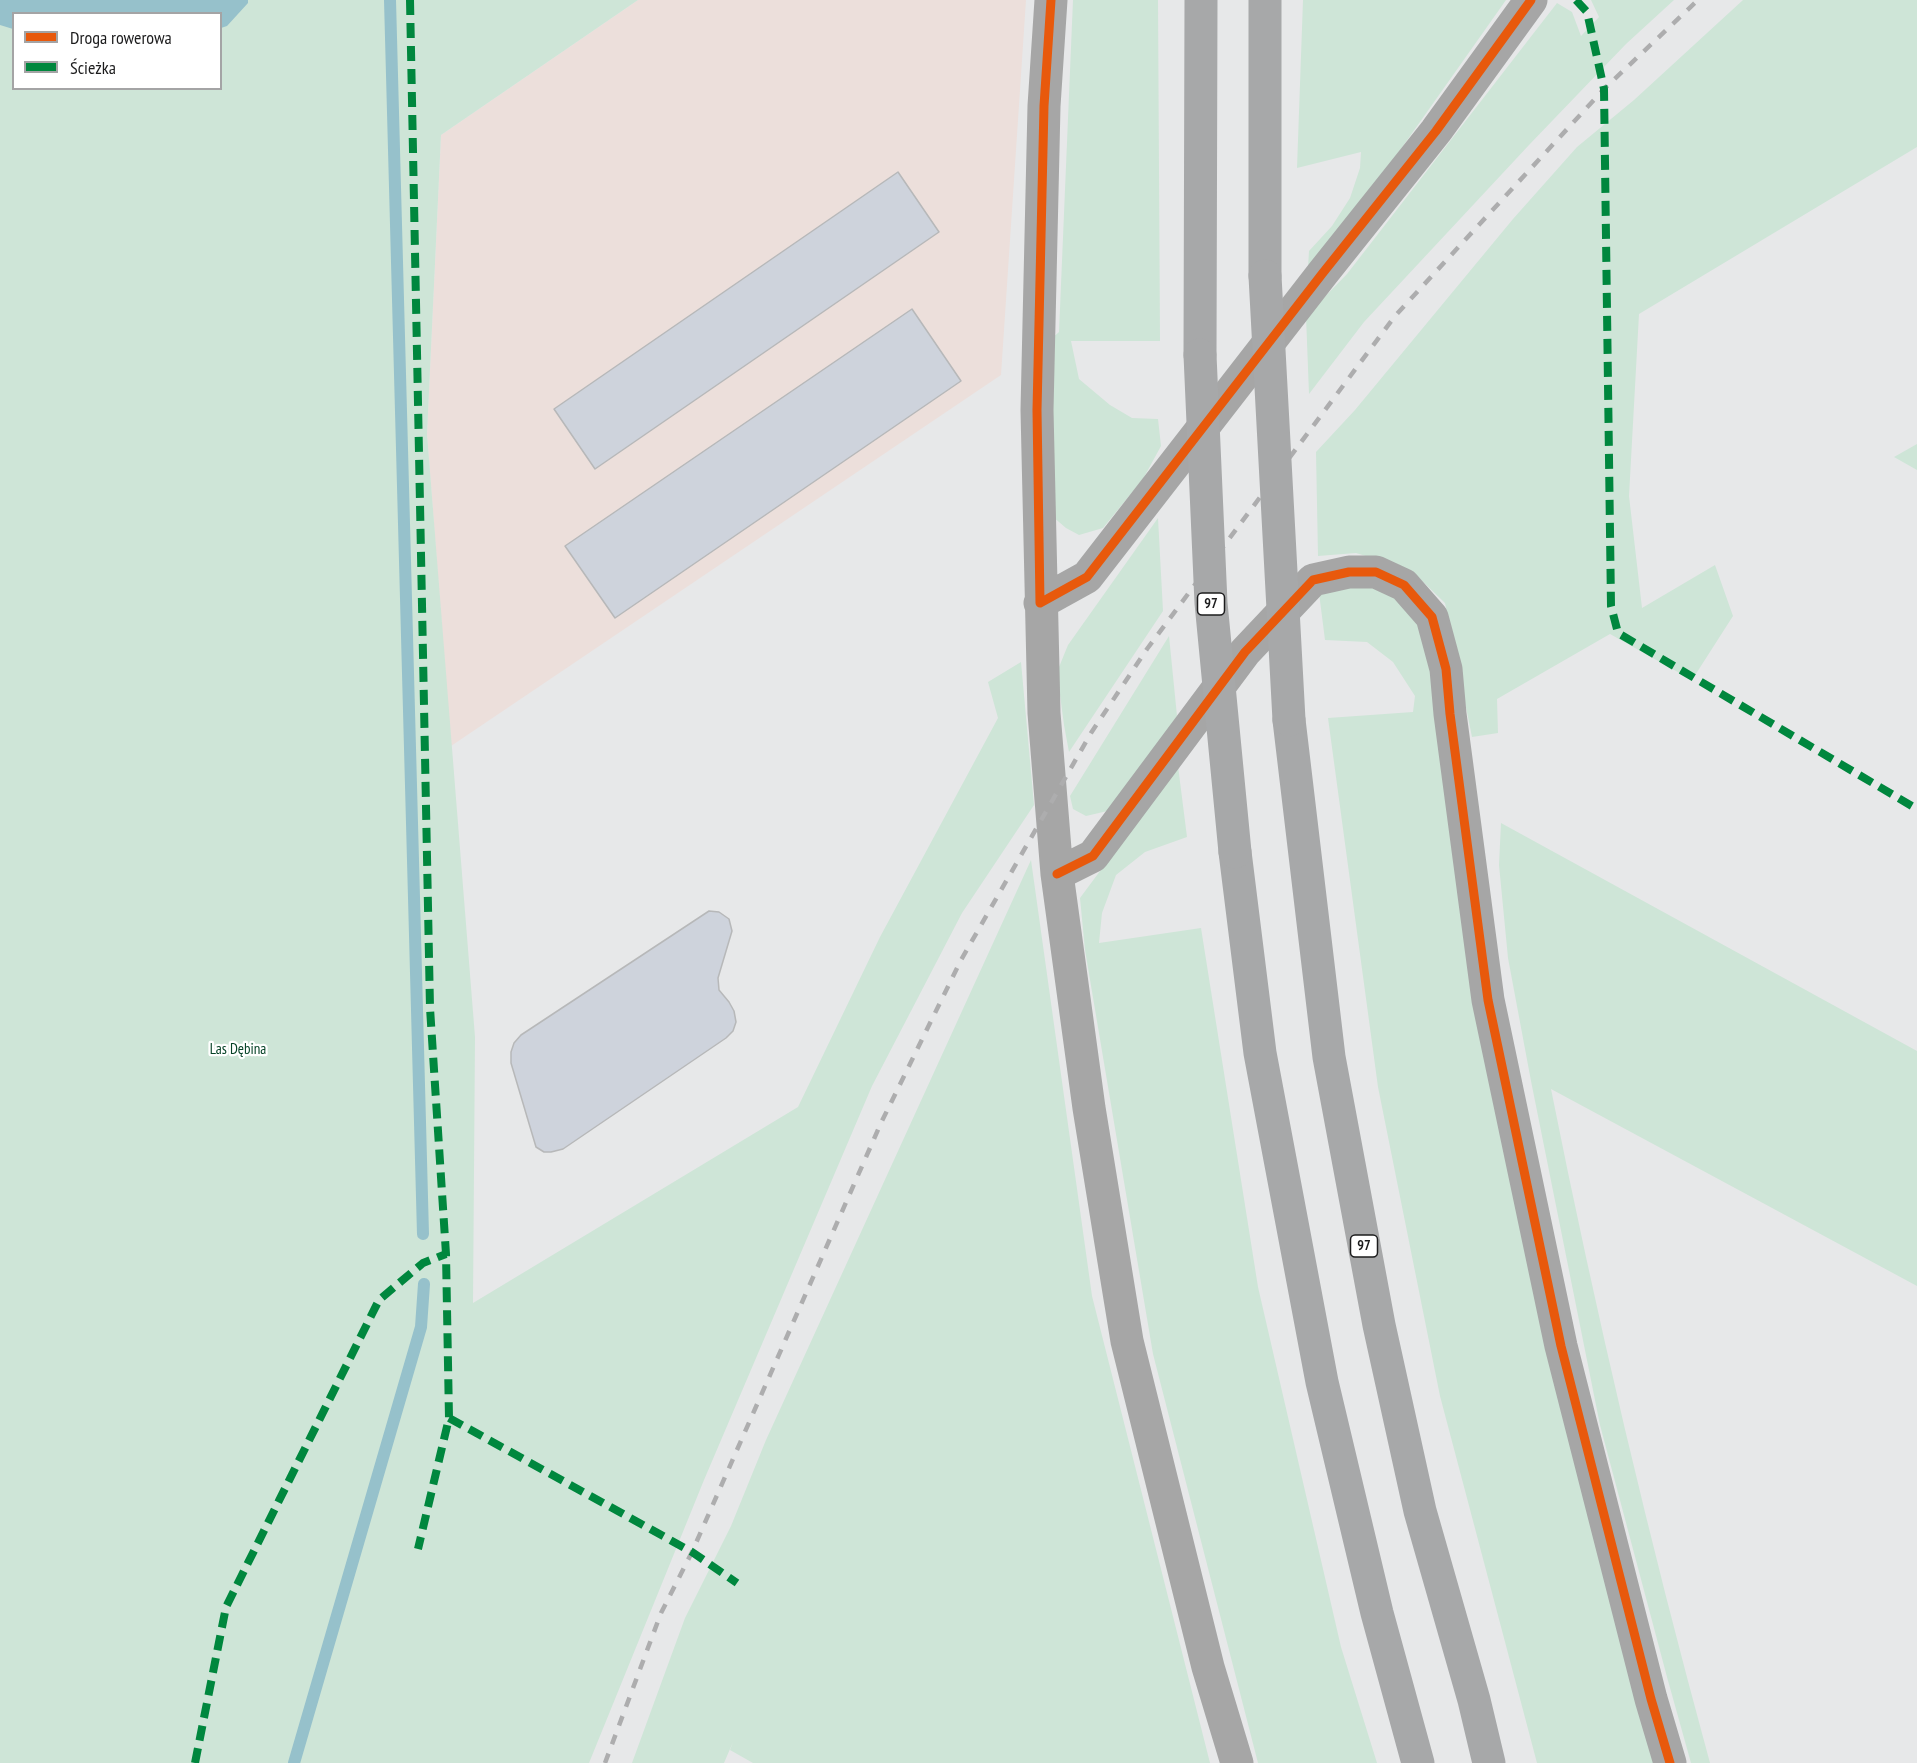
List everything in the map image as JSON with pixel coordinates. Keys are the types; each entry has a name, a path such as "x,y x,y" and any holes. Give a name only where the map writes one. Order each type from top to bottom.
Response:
{"main road":[{"name":"97","path":"1201,0 1200,355 1211,603 1235,852 1260,1053 1322,1382 1377,1613 1418,1763"},
{"name":"97","path":"1265,0 1265,276 1289,720 1329,1057 1375,1302 1420,1511 1474,1700 1489,1763"}],"street":[{"path":"1051,0 1044,106 1037,410 1044,713 1057,874 1089,1108 1127,1341 1208,1667 1237,1763"},
{"path":"1040,603 1088,577 1322,274 1436,131 1531,0"},
{"path":"1057,874 1093,856 1245,652 1313,580 1349,572 1376,572 1404,585 1432,617 1446,669 1488,1000 1561,1346 1650,1699 1670,1763"}],"shaded area":[{"path":"638,0 1026,0 1001,375 451,746 427,434 441,135"}],"green space":[{"name":"Las Dębina","path":"0,0 638,0 441,135 427,434 475,1037 473,1303 798,1107 880,937 998,718 988,682 1021,662 1034,805 962,913 872,1086 704,1480 589,1763 0,1763"},
{"path":"1073,0 1158,0 1160,341 1071,341 1079,379 1110,405 1132,418 1158,419 1161,446 1143,479 1103,528 1079,535 1052,516 1048,342 1059,332"},
{"path":"1303,0 1506,0 1355,214 1308,268 1309,251 1332,226 1350,198 1360,168 1361,152 1297,168"},
{"path":"1591,0 1674,0 1626,44 1364,322 1309,394 1306,316 1347,274 1557,3 1572,12 1581,36 1599,17"},
{"path":"1743,0 1917,0 1917,147 1639,314 1629,496 1642,608 1715,565 1733,616 1692,680 1610,634 1497,699 1498,733 1472,737 1445,603 1416,575 1392,564 1356,553 1318,556 1316,452 1355,410 1513,219 1577,147 1634,100"},
{"path":"1917,444 1917,470 1894,457"},
{"path":"1158,518 1163,611 1069,752 1057,672 1068,645"},
{"path":"1352,585 1383,588 1414,608 1428,650 1660,1763 1537,1763 1440,1396 1378,1087 1328,718 1413,712 1415,696 1393,662 1367,642 1325,640 1319,593"},
{"path":"1169,636 1177,716 1116,809 1086,816 1073,809 1070,796"},
{"path":"1178,766 1187,837 1145,852 1116,875 1102,913 1099,943 1201,928 1258,1287 1341,1647 1377,1763 1258,1763 1153,1354 1085,950 1080,898"},
{"path":"1501,823 1917,1051 1917,1286 1551,1089 1624,1427 1710,1763 1691,1763 1600,1425 1508,958 1499,865"},
{"path":"1031,860 1092,1296 1210,1763 753,1763 730,1750 733,1742 724,1763 632,1763 685,1618 731,1526 766,1440"}],"water":[{"path":"0,0 248,0 248,3 227,26 222,28 222,12 12,12 12,29 0,25"}],"building":[{"path":"898,172 939,232 595,469 554,409"},
{"path":"912,309 961,381 615,618 565,546"},
{"path":"709,911 719,912 729,919 732,931 718,978 719,990 734,1011 736,1022 733,1031 563,1149 544,1152 536,1147 511,1063 514,1043 521,1035"}],"waterway":[{"path":"390,0 423,1234"},
{"path":"294,1763 421,1327 424,1284"}],"railway":[{"path":"605,1763 661,1613 692,1552 881,1123 961,960 1091,733 1147,649 1395,316 1604,89 1698,0"}],"marked path":[{"path":"410,0 430,1008 446,1254 449,1418 418,1549"},
{"path":"1576,0 1587,12 1604,89 1611,606 1618,633 1917,809"},
{"path":"195,1763 226,1607 379,1300 423,1263 446,1254"},
{"path":"449,1418 692,1552 737,1583"}],"cycle path":[{"path":"1051,0 1044,106 1037,410 1040,603 1087,577 1436,131 1531,0"},
{"path":"1057,874 1093,856 1245,652 1313,580 1349,572 1376,572 1404,585 1432,617 1446,669 1488,1000 1561,1346 1651,1699 1670,1763"}]}
